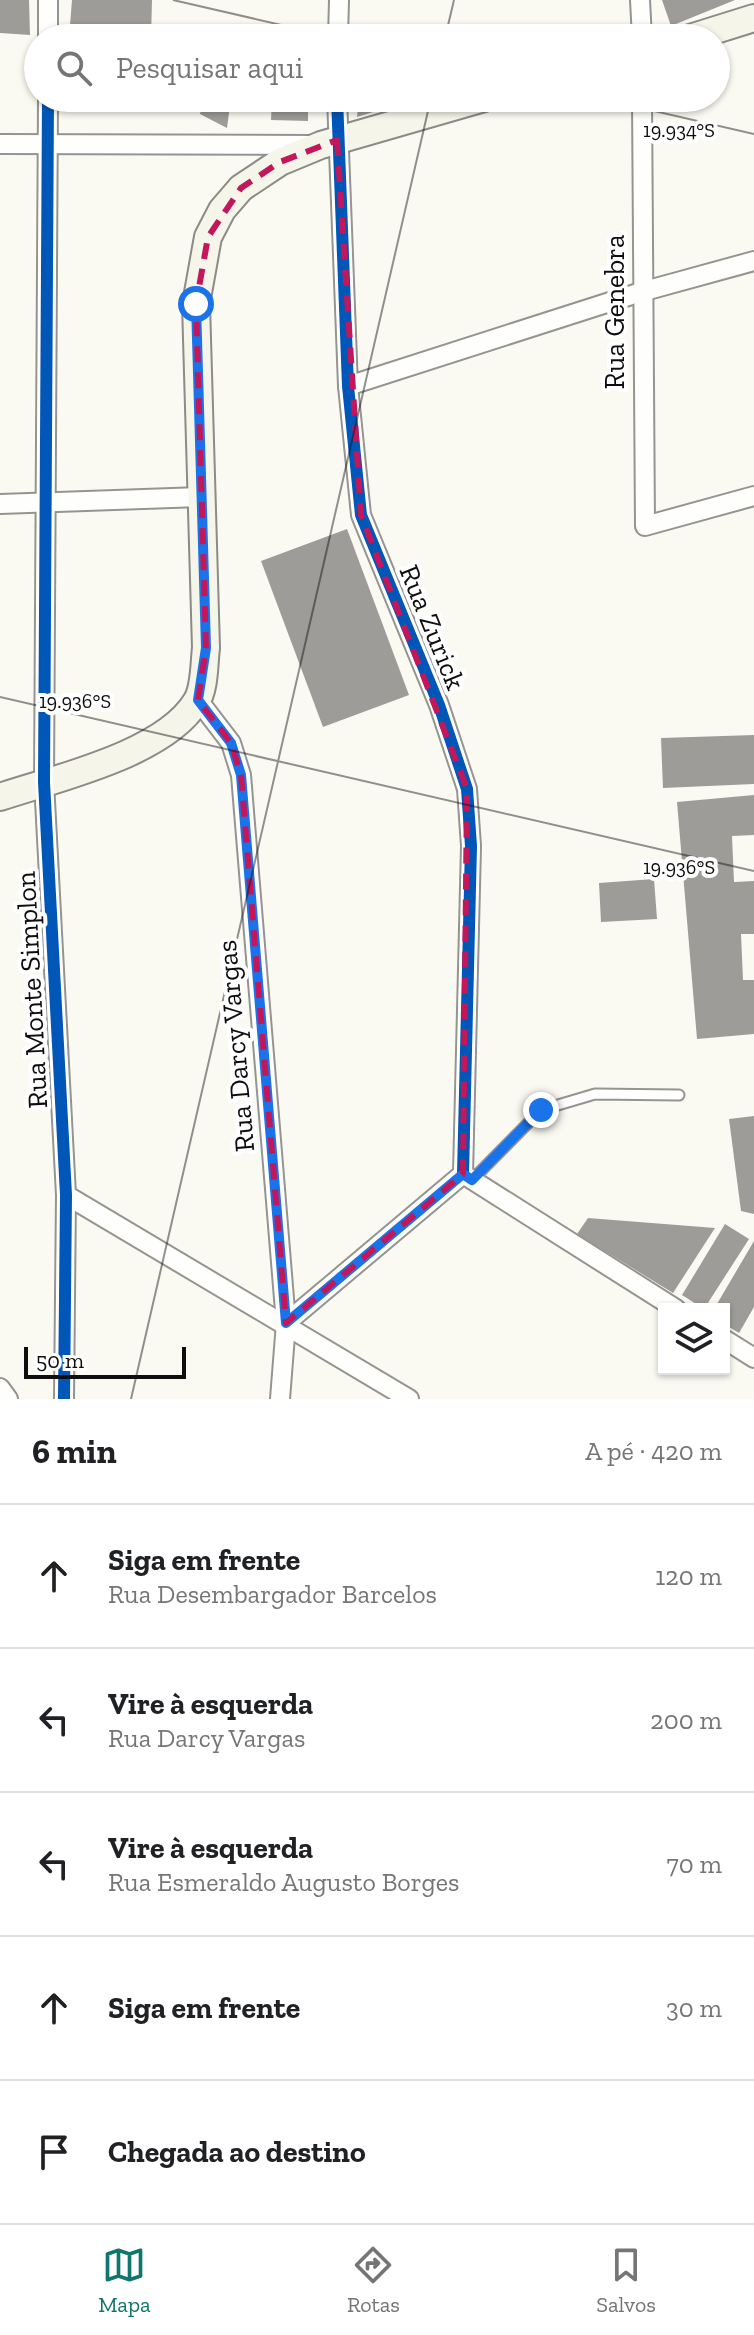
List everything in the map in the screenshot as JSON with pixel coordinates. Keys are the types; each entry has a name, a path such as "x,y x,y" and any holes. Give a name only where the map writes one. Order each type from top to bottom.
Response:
{"street":[{"path":"48,0 48,24"},
{"path":"338,24 339,0"},
{"path":"640,0 641,24"},
{"path":"730,26 754,18"},
{"name":"Rua Monte Simplon","path":"48,112 44,782 66,1195 64,1399"},
{"name":"Rua Zurick","path":"334,112 329,142 361,515 439,705 467,789 471,846 468,1177"},
{"path":"0,797 136,749 172,730 198,700 206,648 196,304 208,237 222,210 241,188 280,162 329,142 435,112"},
{"name":"Rua Genebra","path":"642,112 645,526 754,496"},
{"path":"0,144 329,142"},
{"path":"348,386 641,292 754,261"},
{"path":"0,504 201,497"},
{"name":"Rua Darcy Vargas","path":"198,700 231,743 241,775 286,1323 280,1399"},
{"path":"286,1323 468,1177 667,1303"},
{"path":"66,1195 286,1323 409,1399"},
{"path":"730,1343 754,1358"},
{"path":"0,1388 8,1399"}],"lane":[{"path":"468,1177 541,1110 595,1094 679,1095"}],"highlighted area":[{"path":"337,140 361,515 467,789 463,1174 286,1323 241,775 231,743 198,700 206,648 196,304 208,237 241,188 280,162"}],"building":[{"path":"0,0 29,0 30,24 24,24 24,35 0,33"},
{"path":"72,0 152,0 151,24 70,24"},
{"path":"662,0 735,0 676,24 670,24"},
{"path":"229,112 227,128 200,114"},
{"path":"271,112 308,112 308,121 271,120"},
{"path":"347,529 409,695 323,727 261,561"},
{"path":"754,735 754,784 663,788 661,738"},
{"path":"754,795 754,835 732,836 734,882 754,881 754,934 741,934 743,980 754,980 754,1034 697,1039 677,802"},
{"path":"654,879 657,919 601,922 599,883"},
{"path":"754,1116 754,1214 741,1211 729,1119"},
{"path":"588,1218 715,1228 673,1293 577,1234"},
{"path":"725,1224 749,1239 708,1303 695,1303 682,1295"},
{"path":"754,1241 754,1307 739,1333 730,1328 730,1303 718,1303"}],"cycle path":[{"path":"48,112 44,782 66,1195 64,1399"},
{"path":"338,112 348,386 361,515 439,705 467,789 471,846 463,1174"}],"route":[{"path":"196,304 196,409 206,648 198,700 231,743 241,775 286,1323 463,1174 472,1180 541,1110"}]}
